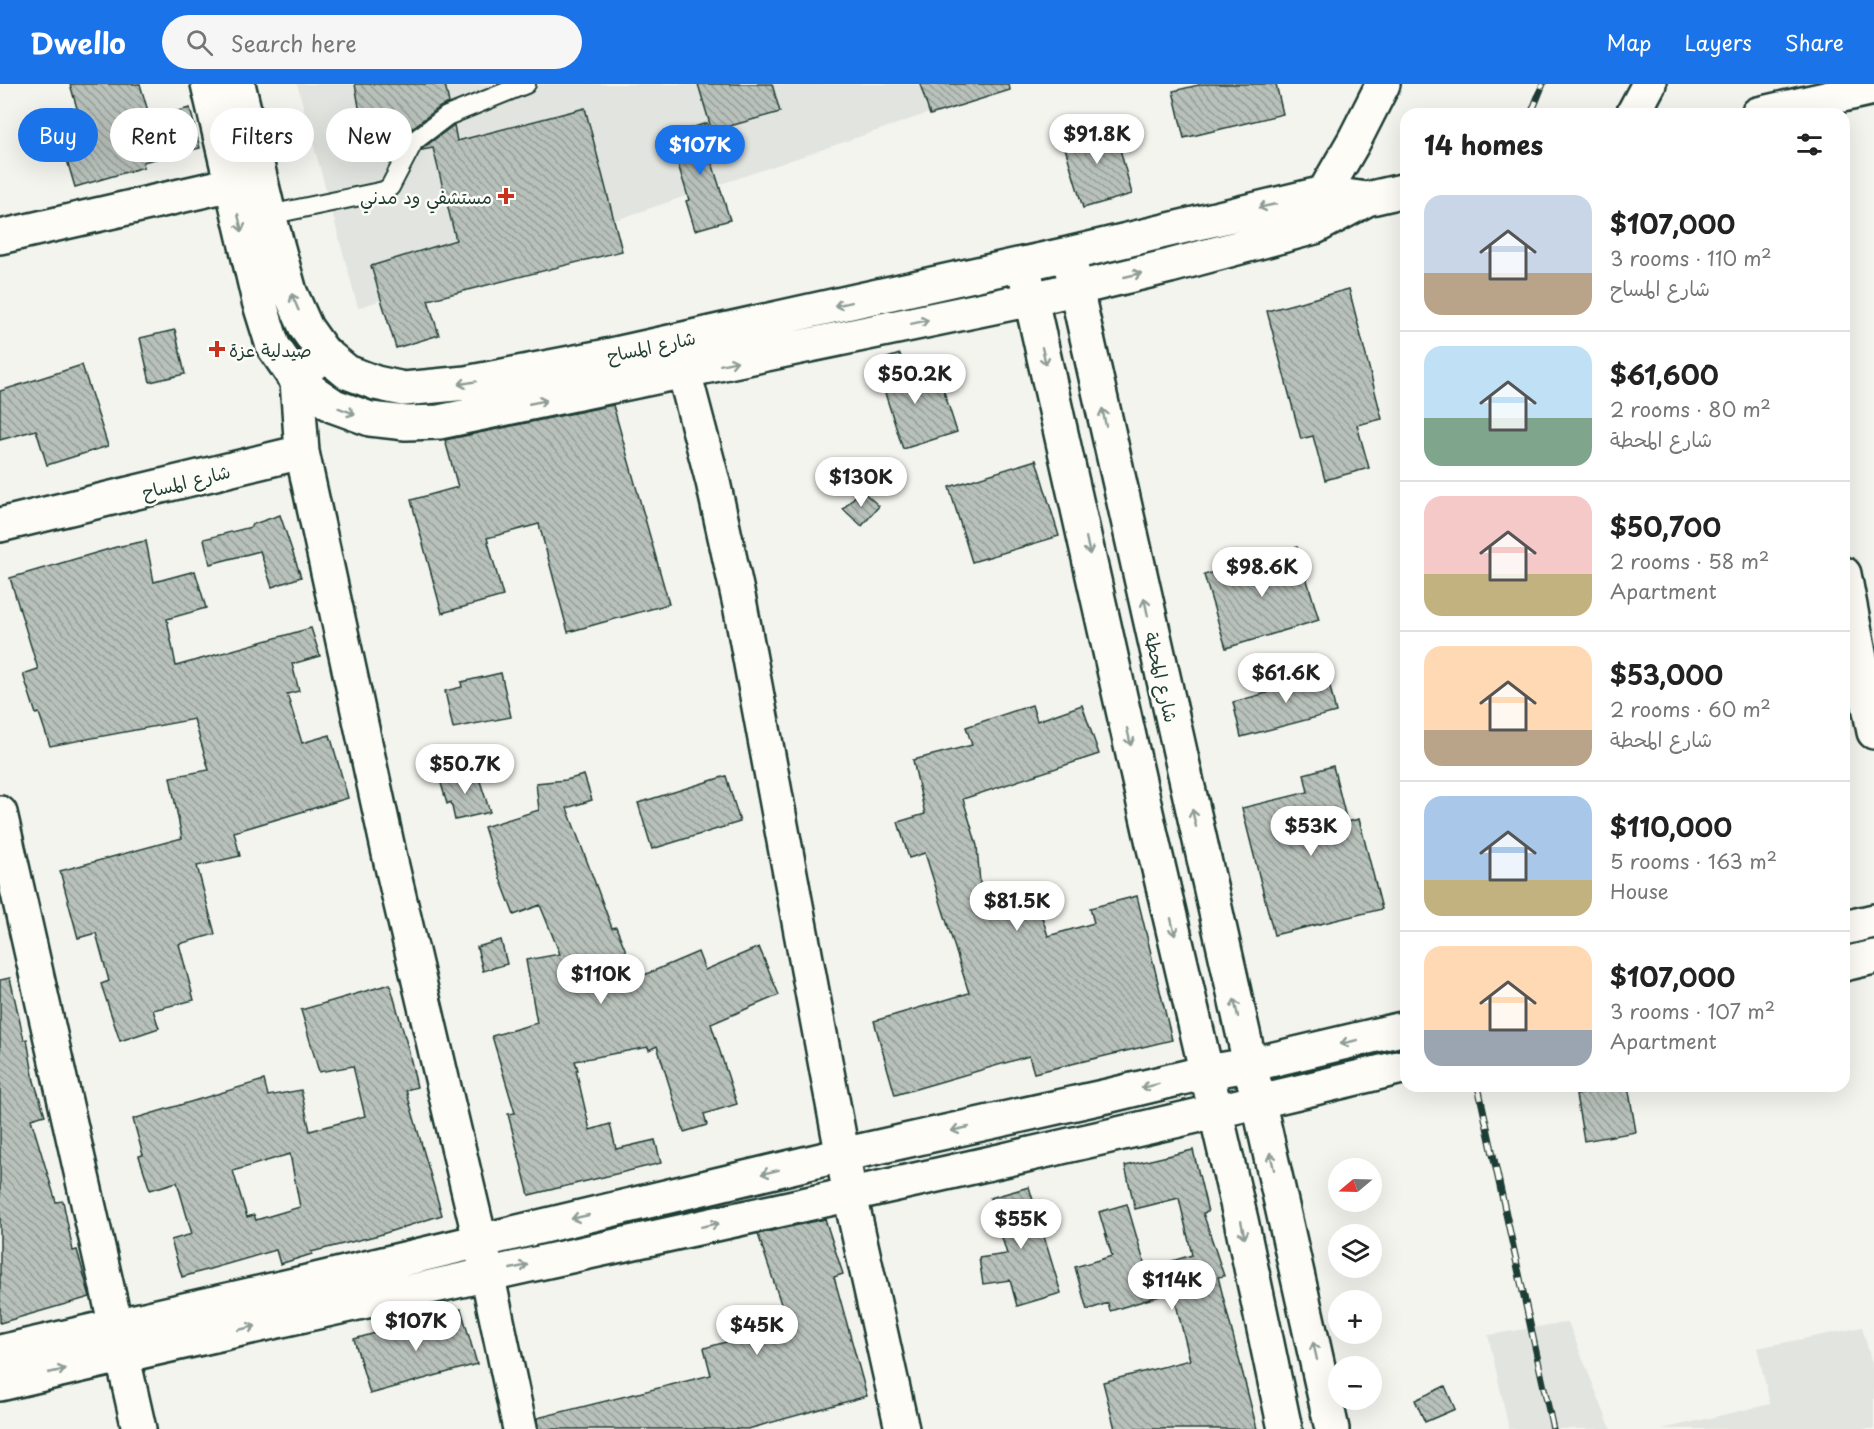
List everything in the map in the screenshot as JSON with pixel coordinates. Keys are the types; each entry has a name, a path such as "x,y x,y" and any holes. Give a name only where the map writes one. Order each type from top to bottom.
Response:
{"street":[{"path":"208,84 246,181"},
{"path":"238,84 259,301 273,346 297,381 302,452 390,858 488,1274 520,1429"},
{"path":"1315,227 1324,193 1383,84"},
{"path":"1636,108 1649,84"},
{"path":"1813,108 1874,88"},
{"path":"0,237 246,181"},
{"name":"شارع المساح","path":"246,181 269,215 290,292 306,328 323,352 347,372 376,383 404,389 435,387 597,358 1068,254 1324,193"},
{"path":"1324,193 1367,199 1400,191"},
{"name":"شارع المساح","path":"297,381 334,406 370,419 406,423 439,422 1032,299 1170,266 1315,227 1367,199"},
{"name":"شارع المحطة","path":"1068,254 1332,1429"},
{"path":"1023,264 1286,1429"},
{"path":"297,381 323,352"},
{"path":"684,372 713,482 740,605 842,1155 902,1429"},
{"name":"شارع المساح","path":"0,525 302,452"},
{"path":"1850,606 1874,732"},
{"path":"0,813 139,1429"},
{"path":"1850,927 1874,921"},
{"path":"1850,963 1874,957"},
{"path":"0,1384 118,1341 480,1240 842,1155 1400,1029"},
{"path":"0,1352 118,1341 488,1274 850,1195 1216,1112 1400,1067"}],"lane":[{"path":"269,215 390,188 414,141 447,116 526,84"}],"shaded area":[{"name":"مستشفي ود مدني","path":"297,84 1014,84 358,308 314,146 314,108 304,108"},
{"path":"1568,1322 1611,1429 1509,1429 1488,1335"},
{"path":"1862,1327 1874,1370 1874,1429 1662,1429 1770,1404 1757,1348"}],"building":[{"path":"70,84 140,84 147,108 110,108 110,162 143,162 144,167 75,187 68,162 98,162 98,108 77,108"},
{"path":"355,84 445,84 449,103 412,128 412,108 359,108"},
{"path":"698,84 772,84 780,112 712,131"},
{"path":"920,84 1009,84 1010,90 930,115"},
{"path":"1203,84 1276,84 1283,114 1184,138 1173,91"},
{"path":"585,108 622,251 428,300 439,335 396,348 371,266 456,240 433,148 422,150 423,148 454,125 457,141"},
{"path":"707,123 716,151 709,153 730,220 695,230 686,201 689,200 669,135"},
{"path":"1113,123 1132,194 1083,208 1062,138"},
{"path":"1349,289 1382,419 1357,425 1369,468 1325,480 1313,436 1301,439 1267,311"},
{"path":"175,330 185,374 150,382 140,338"},
{"path":"900,354 910,386 939,376 957,432 903,449 875,362"},
{"path":"82,365 108,446 47,465 36,430 0,440 0,391"},
{"path":"613,405 669,604 568,632 539,524 487,538 503,596 442,613 411,500 458,487 445,440"},
{"path":"1036,460 1059,536 972,562 949,487"},
{"path":"861,490 879,506 862,526 843,509"},
{"path":"280,515 301,577 272,587 260,551 210,564 204,539 251,527 251,525"},
{"path":"146,541 154,582 195,571 206,608 167,619 176,666 311,628 320,656 292,664 299,691 287,694 302,743 330,735 348,798 234,832 240,856 197,866 215,934 179,944 194,1000 153,1010 159,1028 120,1041 101,984 109,981 96,933 78,938 60,871 182,838 170,777 209,770 194,719 50,746 39,713 36,714 23,674 38,669 10,578 116,547"},
{"path":"1297,547 1319,620 1226,648 1204,575"},
{"path":"1326,670 1336,712 1241,737 1233,702 1267,693 1266,686"},
{"path":"501,673 511,717 453,728 445,691 462,687 461,682"},
{"path":"1032,705 1037,721 1082,705 1099,754 963,799 977,846 981,896 1031,882 1048,936 1094,923 1090,908 1137,896 1172,1040 1034,1073 1029,1056 895,1095 874,1021 969,993 925,853 909,858 898,822 925,814 913,760 972,745 966,727"},
{"path":"1333,766 1347,822 1359,819 1382,909 1274,935 1242,808 1308,792 1304,774"},
{"path":"476,769 490,812 455,820 451,802 447,804 440,780"},
{"path":"584,775 592,800 567,808 612,928 616,927 637,978 698,952 705,970 759,947 779,995 711,1024 737,1104 704,1114 707,1125 684,1132 657,1046 649,1050 648,1047 575,1061 590,1130 610,1124 616,1149 655,1140 661,1163 529,1195 508,1114 515,1113 492,1036 537,1023 526,960 560,954 540,905 514,915 484,827 539,810 536,783 566,780"},
{"path":"726,776 740,822 652,849 638,803"},
{"path":"501,940 507,964 483,971 477,947"},
{"path":"10,978 24,1040 27,1039 34,1081 45,1115 31,1119 56,1202 63,1201 73,1251 77,1250 90,1297 0,1323 0,980"},
{"path":"390,984 417,1087 406,1090 442,1215 379,1235 311,1252 312,1254 280,1264 276,1250 182,1277 171,1240 192,1234 177,1182 150,1190 139,1156 143,1155 133,1119 264,1080 268,1096 301,1090 310,1131 365,1116 353,1066 319,1072 301,1010","holes":["290,1154 300,1207 256,1220 254,1215 247,1217 233,1171"]},
{"path":"1593,1092 1629,1092 1636,1132 1584,1141 1576,1095"},
{"path":"1193,1150 1208,1212 1203,1213 1224,1276 1218,1277 1257,1429 1115,1429 1103,1382 1190,1360 1173,1292 1110,1311 1108,1303 1087,1310 1075,1267 1112,1256 1099,1212 1127,1204 1146,1269 1192,1255 1179,1198 1135,1209 1125,1166"},
{"path":"1029,1187 1061,1293 1017,1306 1010,1280 983,1284 979,1258 1007,1254 990,1198"},
{"path":"825,1219 843,1274 834,1277 867,1396 748,1429 538,1429 537,1418 711,1375 704,1348 788,1325 758,1234"},
{"path":"461,1309 477,1364 370,1394 354,1339"},
{"path":"1445,1386 1455,1409 1425,1422 1415,1400"}],"railway":[{"path":"1533,108 1543,84"},
{"path":"1479,1092 1553,1429"}],"place":[{"name":"مستشفي ود مدني","path":"506,196"},
{"name":"صيدلية عزة","path":"217,349"}]}
